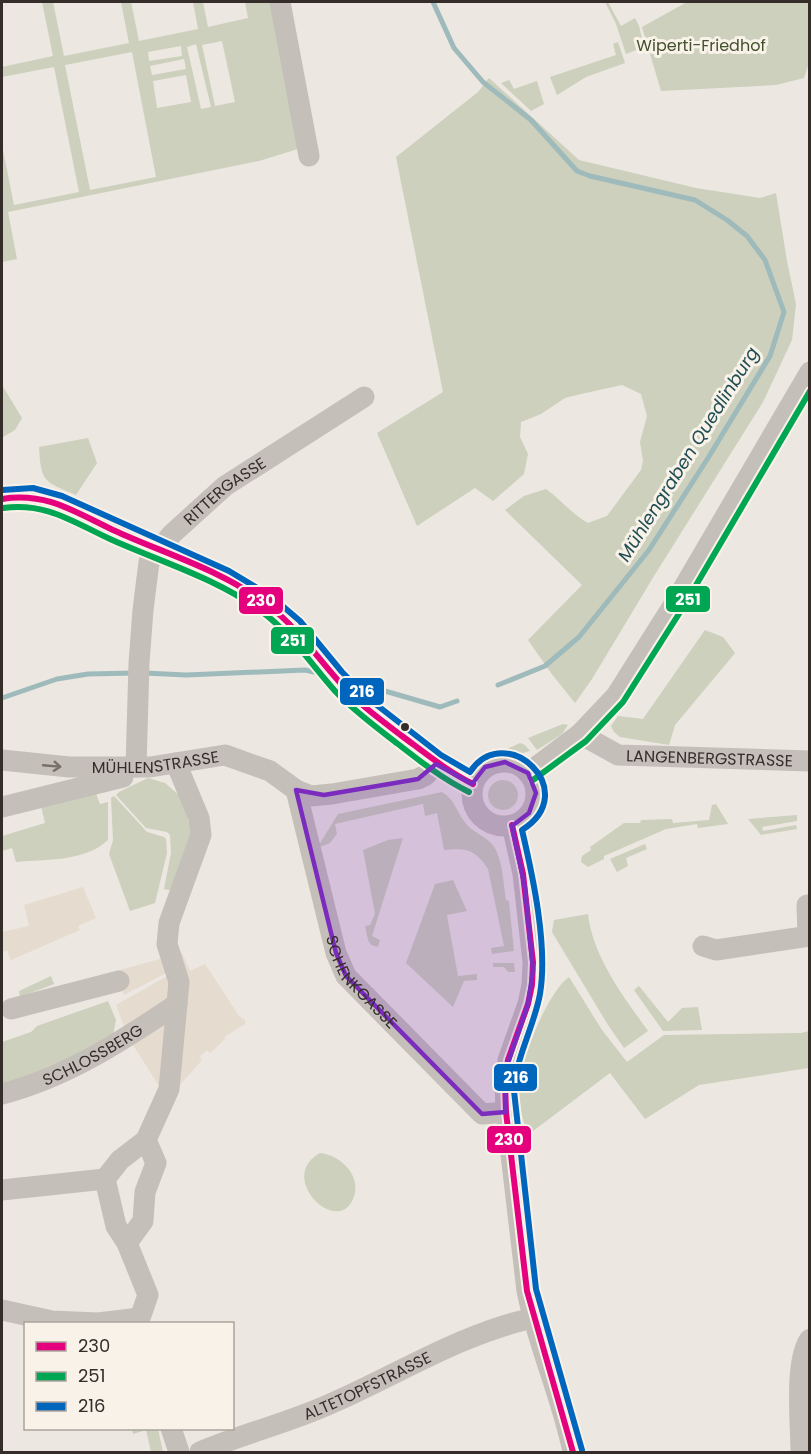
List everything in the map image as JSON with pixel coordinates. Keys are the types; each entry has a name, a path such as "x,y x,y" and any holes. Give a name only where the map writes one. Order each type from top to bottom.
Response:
{"street":[{"path":"280,2 309,156"},
{"path":"528,773 580,734 616,696 639,663 810,372"},
{"name":"RITTERGASSE","path":"143,767 138,670 149,562 172,534 225,486 364,397"},
{"path":"2,499 25,495 43,498 158,550 195,564 252,595 286,621 320,661 372,714 436,764 473,784"},
{"name":"LANGENBERGSTRASSE","path":"580,734 618,755 810,761"},
{"name":"MÜHLENSTRASSE","path":"2,760 48,766 103,768 143,767 225,755 270,771 306,795 324,795 395,783 426,775 436,764"},
{"path":"500,762 516,764 528,773 535,788 534,804 526,817 512,825 493,824 480,816 471,794 473,784 481,771 500,762"},
{"path":"2,1190 105,1179 120,1160 146,1140 164,1100 168,1089 179,982 166,936 201,835 199,818 176,763"},
{"path":"2,807 130,775 143,767"},
{"name":"SCHENKGASSE","path":"296,790 336,953 346,976 482,1114 506,1112"},
{"path":"512,825 524,881 533,954 533,977 528,1004 506,1072 506,1112 527,1291 573,1452"},
{"path":"703,946 716,950 809,936 807,905 810,905"},
{"path":"11,1009 119,981"},
{"name":"SCHLOSSBERG","path":"2,1094 50,1078 83,1063 128,1037 177,1004"},
{"path":"127,1243 143,1221 145,1192 156,1164 146,1140"},
{"path":"105,1179 116,1226 127,1243 147,1295 141,1321 120,1322"},
{"path":"2,1310 52,1321 75,1322"},
{"name":"ALTETOPFSTRASSE","path":"200,1452 329,1405 461,1341 508,1324 533,1318"},
{"path":"801,1452 800,1362 810,1339"},
{"path":"172,1430 179,1452"}],"highlighted area":[{"path":"505,762 528,773 536,793 529,813 512,826 525,888 533,970 528,1004 505,1072 506,1112 482,1114 346,976 336,953 296,790 324,795 418,779 436,764 472,784 485,767"}],"green space":[{"path":"42,2 53,2 64,56 129,43 121,2 131,2 139,41 198,29 193,2 203,2 208,27 248,18 245,2 273,2 301,148 259,161 8,212 17,259 2,262 2,145 14,205 79,192 54,67 2,77 2,67 53,56","holes":["222,41 235,102 215,106 202,45","196,44 211,107 201,109 187,47","181,46 182,56 149,61 148,52","132,52 156,177 90,190 65,65","184,59 186,69 152,75 150,66","186,75 191,102 157,108 153,81"]},
{"path":"605,2 608,2 621,26 635,18 644,47 626,54 616,24"},
{"name":"Wiperti-Friedhof","path":"687,2 809,2 809,63 804,78 776,85 661,91 642,27"},
{"path":"618,42 625,63 586,77 557,95 550,77 616,55 613,44"},
{"path":"489,78 579,160 696,188 760,198 776,193 796,304 792,340 763,402 575,703 528,640 582,585 505,510 524,496 546,489 588,523 607,516 641,470 643,461 640,442 647,416 641,394 622,385 581,394 565,398 541,414 521,422 520,437 528,454 524,474 493,501 475,488 417,526 377,433 443,392 396,157 478,92"},
{"path":"509,80 514,89 537,81 544,104 531,111 501,83"},
{"path":"2,385 22,418 15,430 3,437 2,433"},
{"path":"88,438 97,463 76,495 57,487 46,479 41,468 39,447"},
{"path":"705,630 723,637 735,653 675,725 669,745 620,737 614,732 611,726 618,716 643,719"},
{"path":"563,724 568,725 562,734 537,750 528,738"},
{"path":"520,743 530,751 519,754 498,753"},
{"path":"148,778 165,783 180,796 193,833 174,891 164,889 171,853 170,835 167,832 146,828 116,795"},
{"path":"503,780 509,781 517,789 517,801 509,809 503,810 497,809 489,801 488,795 489,789 497,781"},
{"path":"95,791 100,804 108,802 108,840 99,847 77,856 16,862 12,848 2,851 2,836 45,823 41,806"},
{"path":"442,792 452,801 467,824 490,842 498,854 506,900 509,901 514,951 492,954 491,948 504,946 488,869 479,857 469,851 444,850 437,813 425,816 423,804 335,824 337,834 330,843 317,848 338,814"},
{"path":"114,796 147,832 166,839 167,853 155,903 130,911 109,854 113,840 111,798"},
{"path":"716,804 728,824 698,828 697,824 666,829 604,856 604,859 588,867 581,862 582,856 591,850 590,847 624,823 640,823 641,820 672,819 673,823 709,820 712,805"},
{"path":"797,815 797,821 762,827 763,831 796,825 797,829 761,835 748,819"},
{"path":"403,838 372,936 380,940 378,947 371,945 365,926 370,925 375,914 363,850 388,840"},
{"path":"645,844 647,849 626,858 628,866 617,872 610,859"},
{"path":"453,880 467,911 447,915 458,976 477,974 477,980 464,981 453,1007 406,963 435,884"},
{"path":"588,914 596,946 610,976 648,1031 624,1048 552,932 554,920"},
{"path":"493,963 514,963 515,972 508,972 504,967 493,967"},
{"path":"51,976 54,984 20,997 19,991"},
{"path":"569,977 602,1030 627,1062 664,1035 809,1031 809,1068 699,1085 645,1119 610,1073 529,1134 523,1118 519,1090 523,1064 544,1012 552,997"},
{"path":"639,986 668,1022 682,1008 698,1007 702,1030 663,1031 634,990"},
{"path":"108,1001 116,1020 113,1035 47,1070 2,1085 2,1042 31,1032 37,1026"},
{"path":"320,1153 335,1158 348,1168 352,1175 355,1191 353,1199 345,1209 335,1211 324,1207 314,1199 307,1188 304,1176 308,1163"},
{"path":"132,1430 146,1430 133,1434"},
{"path":"146,1430 158,1430 163,1452 151,1452"}],"shaded area":[{"path":"83,887 96,918 78,926 80,930 11,960 7,950 2,952 2,932 29,926 24,905"},
{"path":"182,953 190,971 205,964 239,1016 245,1020 245,1024 224,1037 225,1039 210,1053 207,1050 200,1056 202,1060 177,1088 161,1089 128,1037 116,1005 169,975 168,972 124,995 116,971"}],"waterway":[{"name":"Mühlengraben Quedlinburg","path":"433,2 454,48 483,82 531,120 577,171 695,200 747,236 765,260 784,312 770,356 649,550 579,637 545,666 498,685"},
{"name":"Mühlengraben Quedlinburg","path":"144,673 186,675 305,670 323,674"},
{"name":"Mühlengraben Quedlinburg","path":"2,698 57,679 88,674 135,673"},
{"name":"Mühlengraben Quedlinburg","path":"347,680 440,707 457,701"}],"transit line":[{"name":"251","path":"533,780 586,741 623,702 682,609 810,391"},
{"name":"216","path":"2,490 33,488 62,496 229,571 272,597 300,621 342,672 369,699 441,755 470,772 485,758 502,753 518,757 532,766 542,781 545,797 539,814 522,830 541,933 542,975 540,994 518,1066 514,1091 536,1289 582,1450"},
{"name":"230","path":"2,499 33,498 60,505 233,582 269,606 289,624 343,686 364,706 436,762 473,784"},
{"name":"251","path":"3,508 33,508 59,515 207,580 244,599 282,629 335,691 357,712 424,764 469,792"},
{"name":"230","path":"512,825 523,874 533,962 528,1004 508,1060 505,1082 506,1112 527,1291 573,1452"}]}
